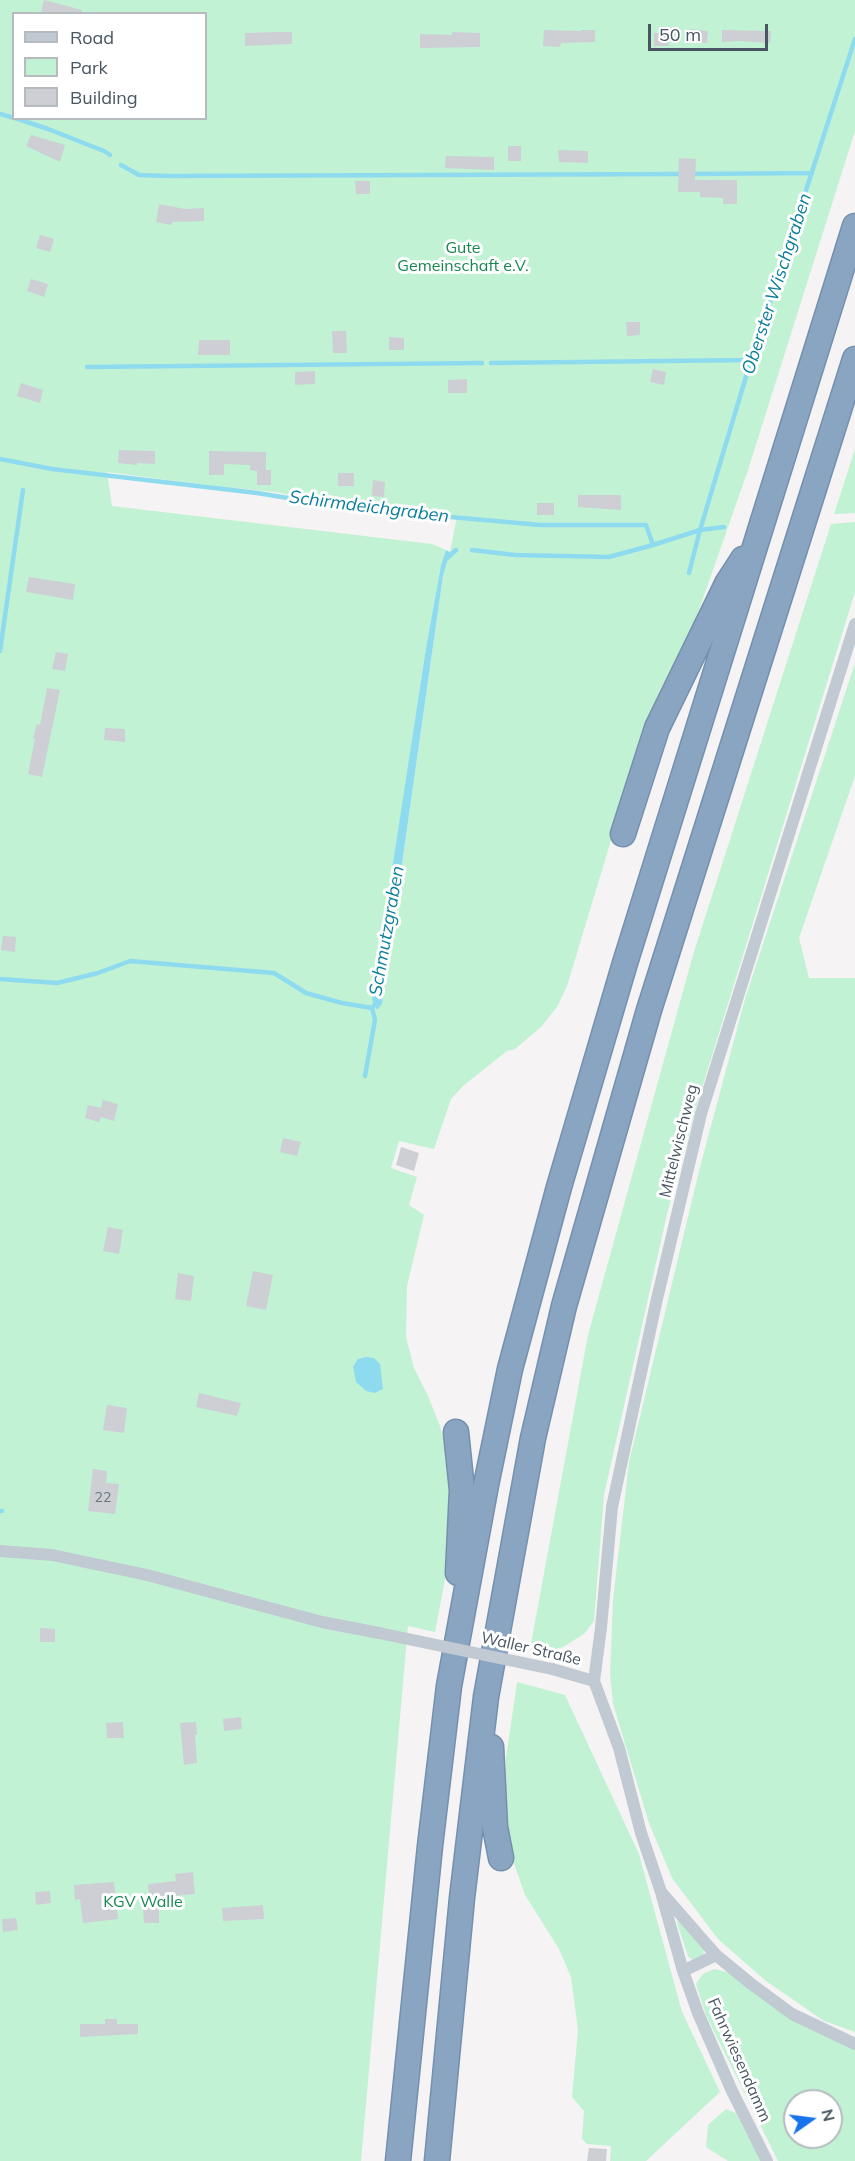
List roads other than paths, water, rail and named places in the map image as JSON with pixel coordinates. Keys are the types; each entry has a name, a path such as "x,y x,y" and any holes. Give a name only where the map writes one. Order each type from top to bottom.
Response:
{"highway":[{"path":"398,2161 430,1846 449,1686 510,1369 559,1187 625,963 855,226"},
{"path":"437,2161 462,1898 486,1697 531,1448 564,1306 649,1010 855,359"},
{"path":"623,834 657,728 728,582 758,537"},
{"path":"456,1432 462,1490 457,1559 461,1619"},
{"path":"486,1697 495,1827 501,1858"}],"street":[{"name":"Mittelwischweg","path":"594,1681 612,1507 656,1303 701,1113 855,624"},
{"name":"Waller Straße","path":"0,1551 51,1555 136,1573 322,1622 552,1669 594,1681 619,1748 641,1833 661,1892 716,1955 792,2014 855,2044"},
{"name":"Fahrwiesendamm","path":"661,1892 683,1971 698,2013 766,2161"},
{"path":"683,1971 716,1955"}],"water":[{"path":"446,550 450,552 443,576 382,1004 377,1010 372,1000 426,648 441,565"},
{"path":"374,1358 380,1364 383,1389 375,1393 366,1391 356,1382 353,1367 358,1359"}],"waterway":[{"name":"Oberster Wischgraben","path":"689,573 751,360 855,39"},
{"path":"0,114 12,117"},
{"path":"21,120 110,155"},
{"path":"121,165 139,175 167,176 683,174"},
{"path":"692,174 812,173"},
{"path":"491,363 751,360"},
{"path":"87,367 482,363"},
{"name":"Schirmdeichgraben","path":"0,459 52,469 395,512 540,525 646,525 653,545 700,530 724,527"},
{"path":"0,651 23,490"},
{"name":"Schmutzgraben","path":"472,550 515,555 609,557 653,545"},
{"name":"Schmutzgraben","path":"446,559 456,550"},
{"name":"Schmutzgraben","path":"0,979 57,983 98,973 130,961 274,973 306,993 342,1003 372,1008 378,1000"},
{"path":"365,1076 375,1020 372,1008"}],"park label":[{"name":"Gute Gemeinschaft e.V.","path":"463,257"},
{"name":"KGV Walle","path":"143,1902"}]}
